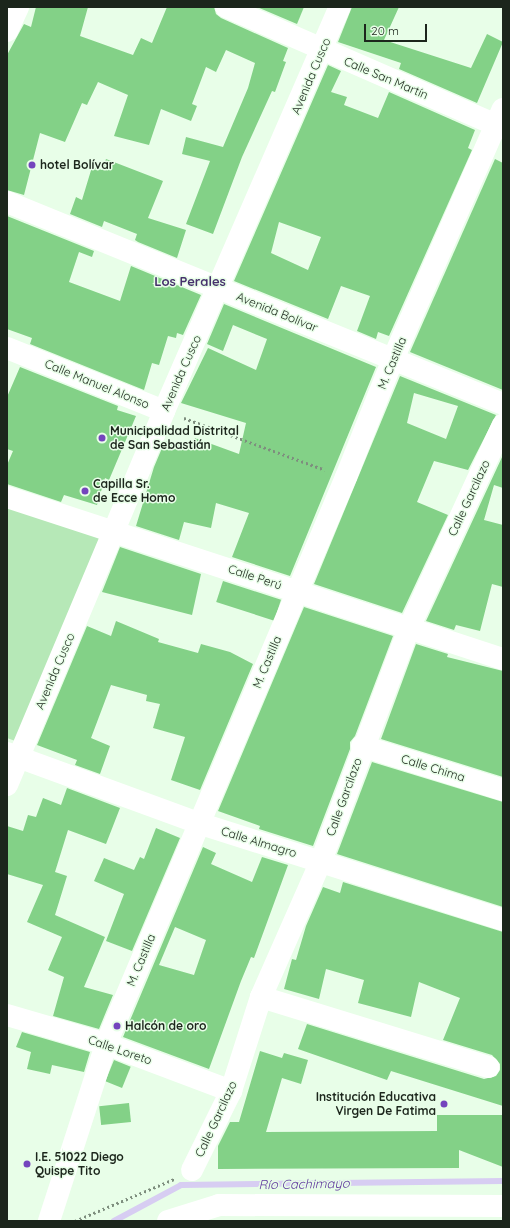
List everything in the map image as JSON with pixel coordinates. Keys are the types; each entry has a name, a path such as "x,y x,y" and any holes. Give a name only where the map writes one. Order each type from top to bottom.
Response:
{"street":[{"path":"7,32 18,7"},
{"name":"Calle San Martín","path":"226,7 322,50 501,121"},
{"name":"Avenida Cusco","path":"7,785 13,755 115,530 164,411 340,7"},
{"name":"M. Castilla","path":"49,1221 106,1044 198,823 346,478 393,359 501,121"},
{"name":"Avenida Bolívar","path":"7,202 503,404"},
{"name":"Calle Manuel Alonso","path":"7,348 164,411"},
{"name":"Calle Garcilazo","path":"192,1170 231,1091 261,997 321,861 362,746 409,628 503,425"},
{"name":"Calle Perú","path":"7,497 115,530 503,659"},
{"name":"Calle Chima","path":"362,746 503,790"},
{"name":"Calle Almagro","path":"13,755 198,823 503,920"},
{"path":"261,997 488,1067"},
{"name":"Calle Loreto","path":"7,1015 106,1044 231,1091"},
{"path":"168,1221 219,1205 480,1214 503,1206"}],"path":[{"name":"Calle Manuel Alonso","path":"164,411 346,478"},
{"path":"75,1221 140,1195 192,1170"}],"green space":[{"path":"7,503 106,535 18,742 7,738"}],"building":[{"path":"36,7 88,7 80,36 133,55 141,38 152,43 167,7 214,7 216,14 221,18 288,48 283,61 286,62 275,92 272,91 242,157 213,234 186,224 210,161 182,154 186,137 223,147 248,88 255,63 226,50 216,72 206,67 192,104 197,106 191,121 161,109 149,145 114,136 128,95 98,82 87,105 82,103 65,142 40,133 24,195 7,190 7,55 24,24 31,27"},
{"path":"257,7 304,7 297,24"},
{"path":"352,7 399,7 384,40 471,68 487,34 503,42 477,103 399,69 401,63 338,42"},
{"path":"328,65 341,71 331,92 347,97 344,105 378,118 389,92 475,130 468,148 472,150 389,336 378,332 376,339 357,331 370,296 341,286 328,319 234,281","holes":["279,222 321,237 308,270 271,253"]},
{"path":"106,159 163,181 148,218 186,230 177,258 138,242 135,240 137,234 104,221 102,227 70,214 76,197 82,200 92,167 102,170"},
{"path":"495,159 503,163 503,390 410,352"},
{"path":"7,216 94,251 92,257 79,252 69,282 120,301 131,266 201,295 183,335 177,333 176,338 168,336 159,365 152,363 144,390 30,344 32,338 7,329"},
{"path":"224,304 376,367 290,576 232,557 249,513 216,503 211,528 184,522 179,540 136,526 154,467 165,441 191,449 195,438 239,454 246,423 181,403 208,348 256,370 267,339 233,325 223,351 207,344"},
{"name":"Municipalidad Distrital de San Sebastián","path":"20,367 118,406 117,410 136,416 109,480 105,478 97,505 64,495 61,502 7,484 7,465 13,451 7,449 7,397"},
{"path":"400,376 496,415 468,470 434,461 417,502 448,515 402,613 314,584","holes":["414,393 458,406 446,439 407,423"]},
{"path":"503,455 503,488 494,485 484,520 503,525 503,587 492,584 480,631 456,625 454,630 426,621"},
{"path":"120,547 201,574 192,615 102,592"},
{"path":"223,581 281,600 274,621 216,602"},
{"path":"304,607 393,636 355,736 350,742 350,749 313,846 259,829 260,826 218,811"},
{"path":"116,621 159,639 158,642 198,653 201,644 230,652 253,664 200,790 171,780 185,737 153,728 160,704 146,701 147,695 111,685 91,738 110,746 100,774 75,765 77,760 37,745 87,626 111,636"},
{"path":"416,644 448,654 447,657 503,671 503,777 381,739"},
{"path":"372,762 503,802 503,907 337,854"},
{"path":"67,788 120,808 106,844 68,830 55,872 67,876 55,915 105,937 84,987 113,995 99,1029 53,1016 64,977 48,970 62,937 27,922 43,885 7,874 7,826 23,831 28,815 36,817 43,798 61,805"},
{"path":"156,828 180,838 132,951 106,941 124,894 94,881 104,858 134,870 140,857 144,859"},
{"path":"203,847 216,853 211,864 252,882 262,857 288,865 254,958 251,957 241,981 209,1069 123,1037","holes":["175,927 206,940 194,975 159,965"]},
{"path":"343,882 503,932 503,1106 391,1071 387,1080 298,1049 307,1024 484,1079 496,1076 500,1070 500,1064 492,1055 443,1040 460,998 419,982 411,1017 358,1003 364,980 326,969 319,999 284,989 292,959 296,960 306,926 323,887 340,893"},
{"path":"22,1032 90,1052 84,1072 52,1065 50,1074 27,1069 31,1052 16,1047"},
{"path":"260,1051 282,1058 284,1053 308,1060 301,1084 282,1078 266,1132 437,1131 437,1115 503,1115 503,1167 459,1150 459,1168 218,1169 218,1146 230,1122 239,1122"},
{"path":"114,1060 131,1067 122,1088 105,1081"},
{"path":"129,1103 131,1122 101,1125 99,1106"}],"waterway":[{"name":"Río Cachimayo","path":"114,1221 181,1185 503,1181"}],"place":[{"name":"hotel Bolívar","path":"32,165"},
{"name":"Municipalidad Distrital de San Sebastián","path":"102,438"},
{"name":"Capilla Sr. de Ecce Homo","path":"85,491"},
{"name":"Halcón de oro","path":"117,1026"},
{"name":"Institución Educativa Virgen De Fatima","path":"444,1104"},
{"name":"I.E. 51022 Diego Quispe Tito","path":"27,1164"}],"district":[{"name":"Los Perales","path":"190,281"}]}
